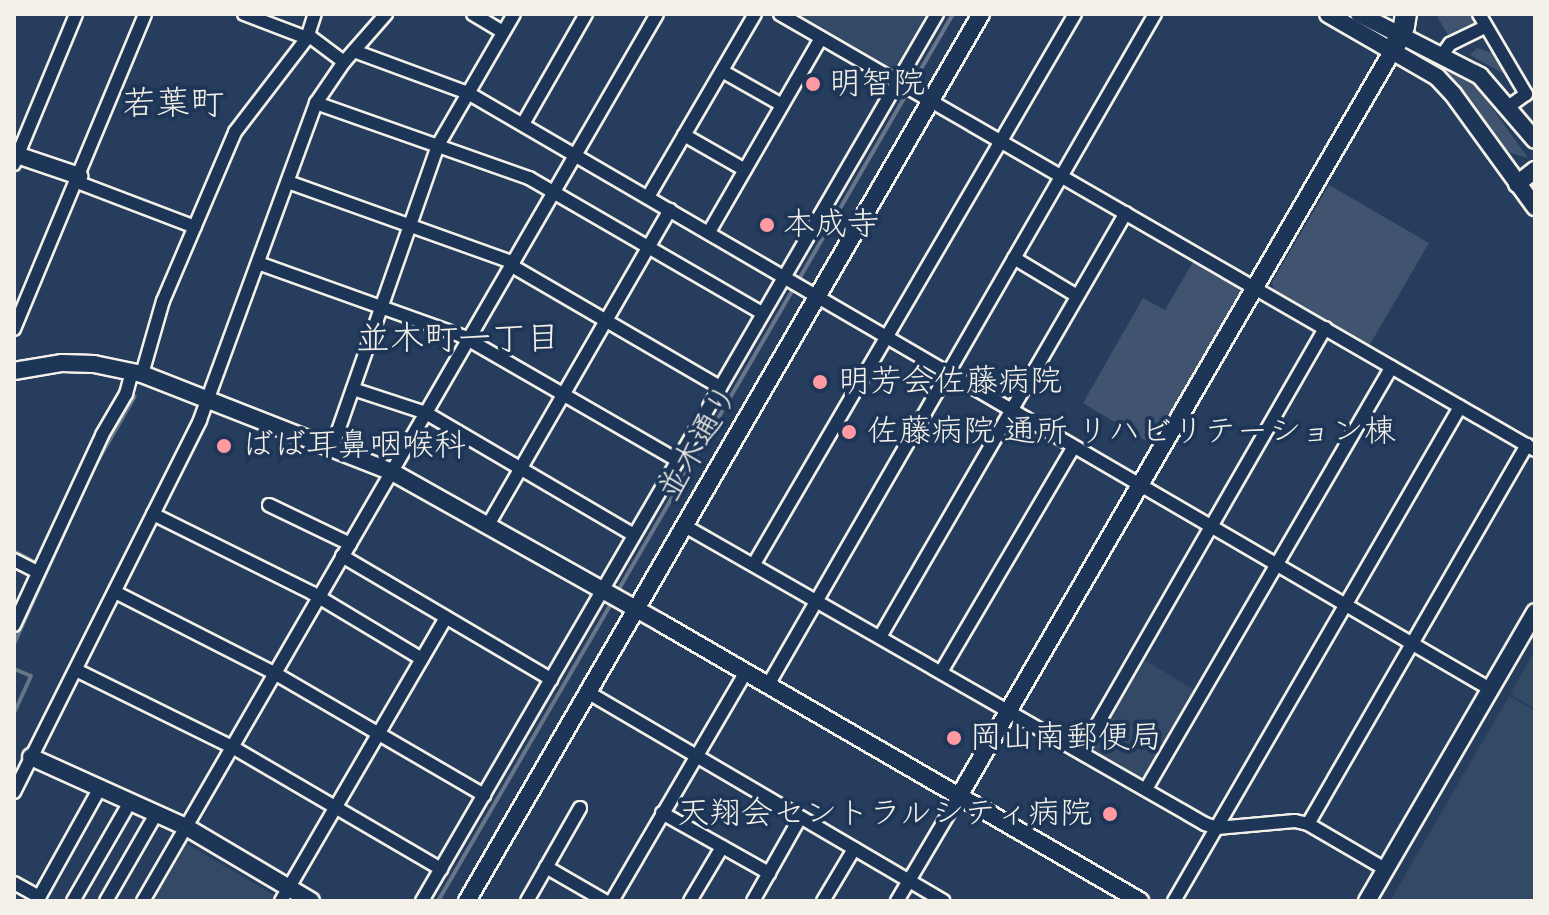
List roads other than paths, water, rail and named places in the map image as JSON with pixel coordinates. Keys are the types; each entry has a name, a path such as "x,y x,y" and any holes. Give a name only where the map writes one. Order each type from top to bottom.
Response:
{"main road":[{"path":"1396,42 1406,14"}],"street":[{"path":"76,14 15,158 78,179 195,227"},
{"path":"14,329 145,14"},
{"path":"244,14 308,36 344,62"},
{"path":"14,625 102,435 137,373 163,301 235,132 308,36 315,14"},
{"path":"14,792 115,592 207,399 316,103 344,62 386,14"},
{"path":"473,14 503,32"},
{"path":"332,448 438,145 514,14"},
{"path":"523,124 586,14"},
{"path":"143,901 657,14"},
{"path":"648,197 755,14"},
{"path":"780,14 1531,448 1308,824"},
{"path":"422,901 551,679 611,594 634,535 762,313 787,278 901,85 937,14"},
{"name":"並木通り","path":"467,901 589,693 810,293 925,98 981,14"},
{"path":"754,564 1075,14"},
{"path":"1328,14 1396,42 1442,55 1480,76 1535,140"},
{"path":"1359,14 1396,42 1453,94 1535,207"},
{"path":"1479,14 1526,94 1508,107"},
{"path":"768,685 1061,177 1150,16"},
{"path":"1442,55 1450,44 1485,27"},
{"path":"709,232 821,38"},
{"path":"897,901 1141,487 1396,42"},
{"path":"354,51 468,93 1490,689"},
{"path":"722,71 782,105"},
{"path":"316,103 529,178 762,313"},
{"path":"684,135 745,170"},
{"path":"1517,184 1535,170"},
{"path":"288,182 513,264 720,387"},
{"path":"488,525 670,210"},
{"path":"880,637 1126,213"},
{"path":"1014,258 1077,296"},
{"path":"258,263 469,340 677,460"},
{"path":"1082,751 1325,328"},
{"path":"14,371 62,363 94,364 137,373 392,472 636,608 1140,901"},
{"path":"1146,789 1392,367"},
{"path":"353,389 426,413 634,535"},
{"path":"1174,901 1460,407"},
{"path":"941,672 1073,448"},
{"path":"269,505 350,544"},
{"path":"153,514 318,598 422,659"},
{"path":"683,525 1217,828 1295,821 1308,824 1385,869"},
{"path":"342,556 551,679"},
{"path":"14,560 38,572"},
{"path":"115,592 276,674 484,795"},
{"path":"1367,901 1535,612"},
{"path":"285,894 446,618"},
{"path":"76,670 234,748 441,869"},
{"path":"612,901 694,756 746,672"},
{"path":"589,693 944,901"},
{"path":"31,757 186,827 285,894 311,901"},
{"path":"14,883 38,899 100,788"},
{"path":"73,901 130,802"},
{"path":"527,901 580,808"},
{"path":"662,813 769,873"},
{"path":"106,901 156,814"},
{"path":"753,901 800,818"},
{"path":"690,901 722,847"},
{"path":"823,901 854,849"},
{"path":"546,867 605,901"}],"waterway":[{"path":"616,594 953,14"},
{"path":"14,644 92,471 135,396"},
{"path":"14,551 37,563"},
{"path":"438,901 612,602"},
{"path":"14,669 31,676 14,713"}],"place":[{"name":"明智院","path":"813,84"},
{"name":"本成寺","path":"767,225"},
{"name":"明芳会佐藤病院","path":"820,382"},
{"name":"佐藤病院 通所 リハビリテーション棟","path":"849,432"},
{"name":"ばば耳鼻咽喉科","path":"224,446"},
{"name":"岡山南郵便局","path":"954,738"},
{"name":"天翔会セントラルシティ病院","path":"1110,814"}],"district":[{"name":"若葉町","path":"173,105"},
{"name":"並木町一丁目","path":"458,340"}]}
